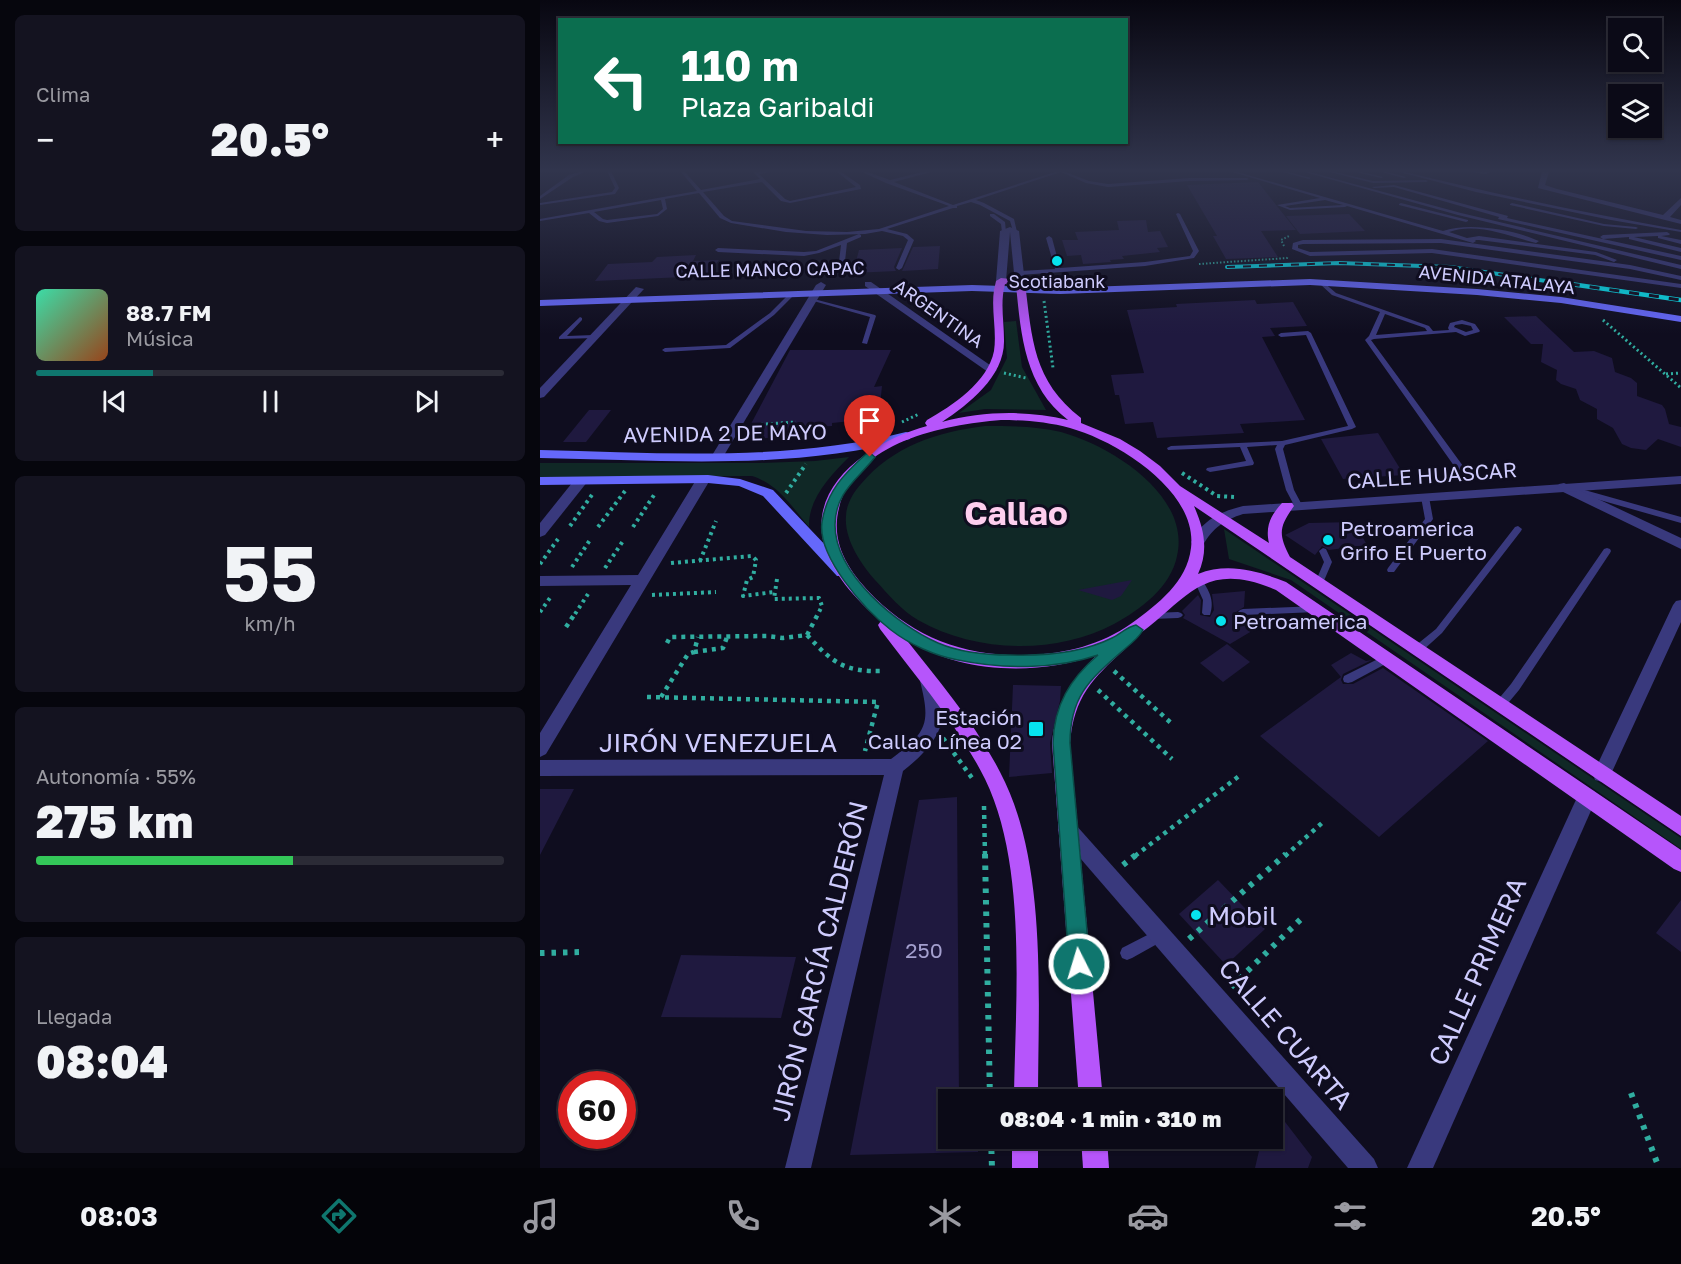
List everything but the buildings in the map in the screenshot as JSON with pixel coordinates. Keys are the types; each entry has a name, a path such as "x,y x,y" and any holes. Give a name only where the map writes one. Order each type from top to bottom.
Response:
{"main road":[{"name":"AVENIDA ATALAYA","path":"1000,285 1021,282 1059,286 1248,278 1477,292 1561,300 1681,319"},
{"name":"AVENIDA ATALAYA","path":"1021,282 1043,291 1310,282"},
{"path":"1021,282 1034,365 1039,382 1056,407 1137,456 1173,485 1681,827"},
{"name":"CALLE MANCO CAPAC","path":"540,292 639,289 816,293 868,284 1000,285"},
{"path":"850,581 838,562 830,539 828,524 836,494 843,482 870,457 950,410 975,389 992,370 999,351 996,301 1000,285"},
{"name":"CALLE MANCO CAPAC","path":"540,303 791,295 1000,285"},
{"path":"912,434 960,420 1001,416 1060,422 1098,433"},
{"name":"AVENIDA 2 DE MAYO","path":"540,454 717,457 813,454 846,451 912,434"},
{"path":"540,481 703,480 756,486 768,493 871,604 896,627 913,638 957,655 982,659 1034,661 1059,658 1090,652 1117,642 1136,630"},
{"path":"1173,485 1190,509 1198,542 1198,557 1174,608"},
{"path":"1285,560 1274,541 1272,531 1279,513 1293,506"},
{"path":"1090,1089 1068,830 1062,720 1073,694 1085,677 1152,616 1174,608 1197,580 1225,572 1250,574 1281,585 1681,862"},
{"path":"871,604 928,681 994,778 1011,824 1023,906 1026,1089"},
{"path":"1025,1149 1025,1168"},
{"path":"1095,1149 1096,1168"}],"street":[{"path":"1000,285 1004,231 1015,231 1021,282"},
{"path":"1003,256 1018,255"},
{"name":"ARGENTINA","path":"868,284 992,370"},
{"path":"540,395 545,383 594,337 639,289"},
{"path":"717,457 816,293"},
{"path":"540,749 703,480"},
{"name":"CALLE HUASCAR","path":"1221,517 1243,510 1681,480"},
{"path":"540,532 581,481"},
{"path":"1564,487 1681,544"},
{"path":"1198,542 1203,532 1221,517"},
{"path":"540,580 643,580"},
{"path":"1602,774 1681,605"},
{"path":"896,767 917,750 934,725 936,709 928,681"},
{"name":"JIRÓN VENEZUELA","path":"540,768 896,767"},
{"name":"JIRÓN GARCÍA CALDERÓN","path":"798,1168 896,767"},
{"name":"CALLE PRIMERA","path":"1420,1168 1587,797"},
{"name":"CALLE CUARTA","path":"1068,830 1365,1168"}],"lane":[{"path":"763,226 842,234 866,233 895,226"},
{"path":"1004,226 1004,231"},
{"path":"1014,226 1015,231"},
{"path":"1021,282 1058,270 1145,264 1192,257 1196,251 1184,226"},
{"path":"1422,226 1498,248"},
{"path":"1502,226 1513,227"},
{"path":"1507,226 1607,249 1646,264 1681,272"},
{"path":"1529,226 1593,237 1681,247"},
{"path":"1529,226 1577,238 1681,247"},
{"path":"1530,226 1535,227"},
{"path":"1602,226 1681,247"},
{"path":"1609,226 1653,231"},
{"path":"1627,226 1681,247"},
{"path":"1629,226 1653,231 1681,247"},
{"path":"1444,232 1460,227 1487,231 1602,256 1630,267"},
{"path":"880,230 909,237 911,240 898,268"},
{"path":"1646,234 1653,231"},
{"path":"718,250 804,254 817,252 866,233"},
{"path":"1638,234 1681,247"},
{"path":"1585,238 1646,234 1681,247"},
{"path":"1630,235 1681,247"},
{"path":"1611,236 1681,247"},
{"path":"1622,236 1681,247"},
{"path":"1601,237 1681,247"},
{"path":"1049,238 1058,270"},
{"path":"1565,239 1585,238 1681,247"},
{"path":"1468,239 1575,251"},
{"path":"1424,240 1432,251"},
{"path":"1441,241 1440,248 1447,252"},
{"path":"1681,278 1630,267 1441,241 1303,242 1295,244 1295,249 1310,254 1447,252 1681,286"},
{"path":"841,270 844,242"},
{"path":"1607,249 1681,247"},
{"path":"1663,274 1670,280 1663,283"},
{"path":"1322,283 1334,294 1429,329"},
{"path":"816,293 873,316 865,343"},
{"path":"665,350 728,347 772,314 791,295"},
{"path":"1383,312 1372,337 1368,340 1460,468"},
{"path":"579,319 561,338 594,337"},
{"path":"1372,337 1452,328"},
{"path":"1171,448 1282,443 1352,428 1308,333 1281,335"},
{"path":"1282,443 1279,449 1293,506"},
{"path":"1210,470 1250,463 1243,445"},
{"path":"1564,487 1681,519"},
{"path":"1391,570 1429,519 1425,497"},
{"path":"1418,649 1439,631 1518,529"},
{"path":"1319,583 1328,562 1323,551"},
{"path":"1500,705 1608,551"},
{"path":"1197,580 1208,600 1207,613"},
{"path":"1244,612 1317,609"},
{"path":"1348,680 1388,658"},
{"path":"1127,953 1168,942"}],"path":[{"path":"1198,264 1287,258 1289,257 1282,238 1299,236"},
{"path":"1043,291 1055,377"},
{"path":"1603,320 1681,388"},
{"path":"992,370 1039,382"},
{"path":"1665,374 1681,373"},
{"path":"736,425 796,422"},
{"path":"783,497 808,461"},
{"path":"570,526 602,481"},
{"path":"598,527 632,481"},
{"path":"633,527 663,481"},
{"path":"700,561 716,521"},
{"path":"540,564 558,539"},
{"path":"652,565 752,556 756,560 753,577 747,580 742,596 774,592"},
{"path":"777,579 774,599 819,598 822,606 807,635"},
{"path":"633,596 716,592"},
{"path":"667,643 670,637 767,636 783,638 807,635"},
{"path":"807,635 830,660 843,668 859,672 883,671"},
{"path":"694,652 698,637"},
{"path":"661,697 688,654 723,648 728,637"},
{"path":"1102,660 1171,723"},
{"path":"1085,677 1172,759"},
{"path":"646,697 878,702 861,767"},
{"path":"934,725 979,789"},
{"path":"1109,876 1239,776"},
{"path":"982,795 984,802 990,1089"},
{"path":"1168,942 1322,823"},
{"path":"1218,999 1301,918"},
{"path":"540,953 584,952"},
{"path":"1631,1093 1659,1168"},
{"path":"991,1149 992,1168"}],"green space":[{"path":"1016,321 1022,367 1046,410 985,409 959,413 991,390 1007,358 1004,322"},
{"path":"985,426 1033,427 1061,432 1081,439 1124,462 1160,494 1172,513 1178,534 1177,556 1168,578 1144,605 1114,624 1067,641 1016,646 990,644 941,631 918,620 895,602 875,580 854,551 846,525 847,507 858,487 887,460 917,443 950,432"},
{"path":"849,457 828,480 816,498 809,527 777,490 752,476 540,477 540,463 759,463"},
{"path":"1224,529 1681,838 1681,849 1291,580 1229,559"}],"railway":[{"path":"1227,267 1339,263 1450,267 1560,283"},
{"path":"1550,281 1681,300"}],"place":[{"name":"Scotiabank","path":"1057,261"},
{"name":"Petroamerica Grifo El Puerto","path":"1328,540"},
{"name":"Petroamerica","path":"1221,621"},
{"name":"Estación Callao Línea 02","path":"1036,729"},
{"name":"Mobil","path":"1196,915"}],"district":[{"name":"Callao","path":"1016,512"}],"route":[{"path":"870,457 843,482 836,494 828,524 830,539 838,562 850,581 896,627 913,638 957,655 1008,661 1034,661 1090,652 1117,642 1136,630 1089,672 1073,694 1062,720 1061,743 1079,964"}]}
